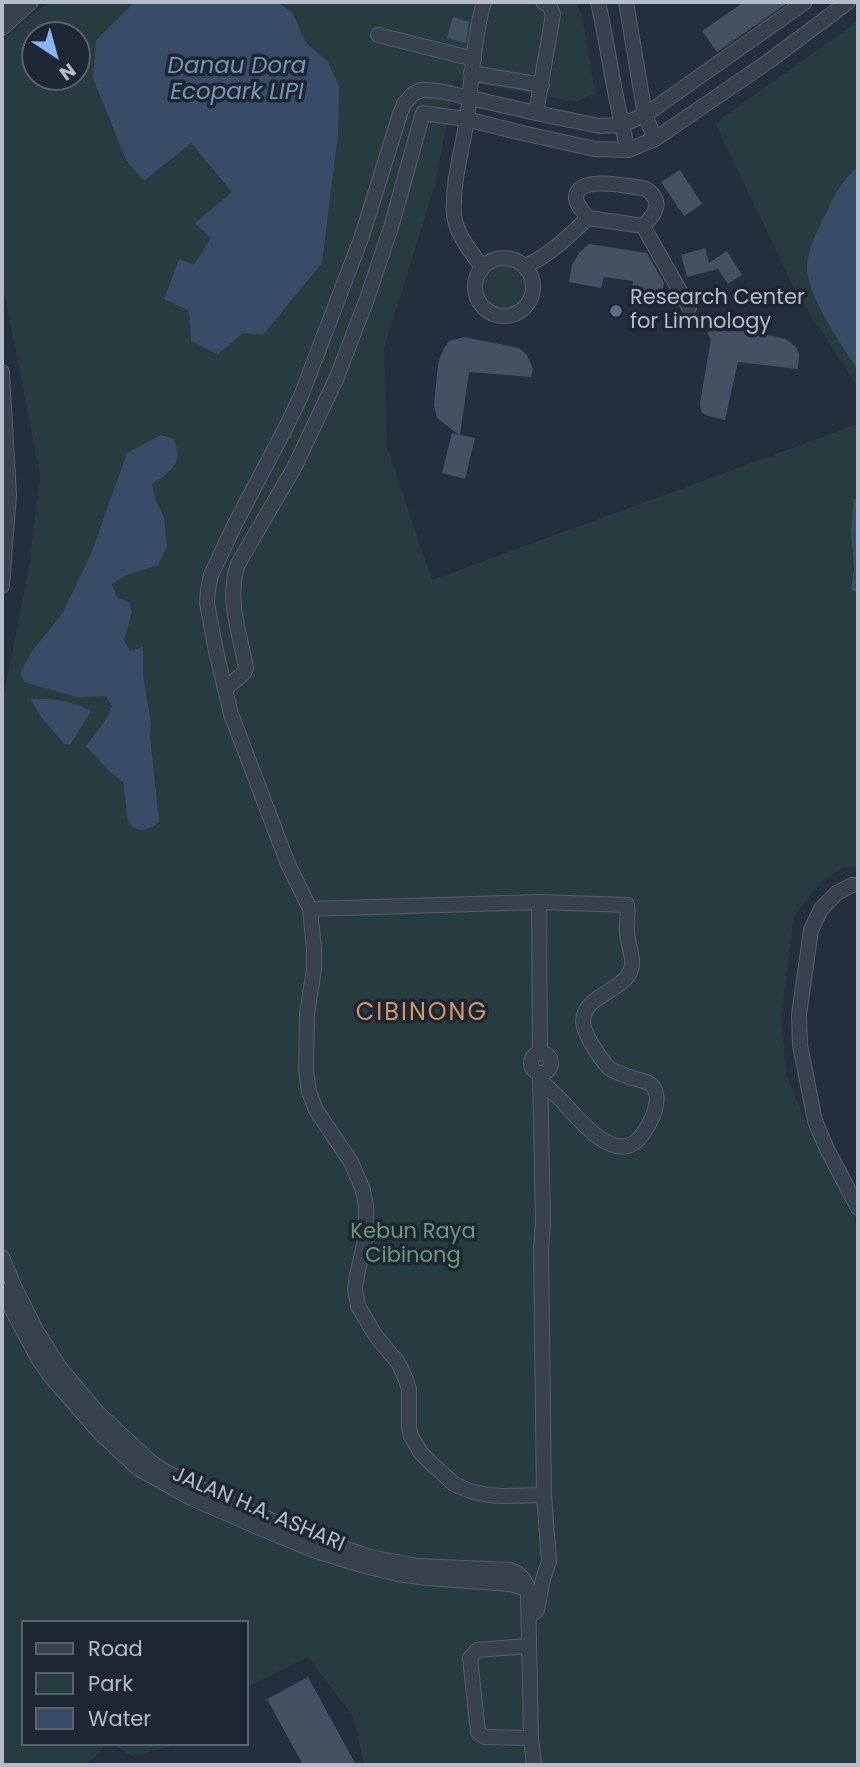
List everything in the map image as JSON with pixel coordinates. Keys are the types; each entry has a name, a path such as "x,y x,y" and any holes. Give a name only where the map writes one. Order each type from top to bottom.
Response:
{"street":[{"path":"2,11 13,2"},
{"path":"2,28 31,2"},
{"path":"483,266 460,235 454,217 456,181 467,119 472,66 484,2"},
{"path":"536,114 553,14 544,2"},
{"path":"598,2 628,150"},
{"path":"626,2 645,115 655,139"},
{"path":"544,1495 503,1496 470,1491 454,1484 432,1464 415,1445 411,1436 407,1380 399,1364 376,1336 358,1306 355,1289 366,1221 363,1190 351,1162 316,1110 309,1091 306,1070 307,1014 314,969 310,909 288,864 231,713 207,603 208,590 211,575 235,524 301,396 362,236 400,114 413,94 421,90 440,91 536,114 600,125 621,125 645,115 805,2"},
{"path":"423,113 467,119 595,149 628,150 655,139 769,61 848,2"},
{"path":"378,35 472,66 542,85"},
{"path":"226,688 244,673 246,668 232,589 234,575 294,468 337,377 368,296 392,224 423,113 413,94"},
{"path":"599,182 646,189 656,200 657,209 643,226 588,218 576,201 578,190 599,182"},
{"path":"525,266 546,256 588,218"},
{"path":"643,226 689,307"},
{"path":"504,258 525,266 533,284 532,297 524,308 507,317 494,315 482,308 478,303 474,284 483,266 504,258"},
{"path":"2,374 9,495 2,586"},
{"path":"858,885 852,884 837,893 821,909 811,930 799,1015 800,1045 815,1121 858,1208"},
{"path":"310,909 539,902 627,905 629,909 626,930 632,968 624,980 588,1007 583,1015 584,1028 610,1069 649,1083 655,1090 657,1101 646,1130 633,1144 623,1147 608,1143 592,1133 541,1077"},
{"path":"529,1617 540,1603 543,1579 549,1562 544,1495 541,1077 551,1062 546,1054 540,1053 539,902"},
{"name":"JALAN H.A. ASHARI","path":"2,1257 36,1330 60,1368 97,1412 150,1462 234,1505 370,1557 417,1566 511,1570 522,1577 527,1589"},
{"name":"JALAN H.A. ASHARI","path":"2,1291 51,1377 82,1415 139,1469 181,1492 316,1551 398,1574 510,1584 527,1589"},
{"path":"527,1589 534,1765"},
{"path":"528,1646 477,1650 470,1658 478,1732 485,1737 531,1738"}],"green space":[{"name":"Kebun Raya Cibinong","path":"50,2 576,2 582,15 595,93 577,102 455,80 435,185 384,348 387,447 432,580 858,424 858,867 845,867 821,882 794,916 781,1021 787,1077 858,1228 858,1765 364,1765 353,1716 308,1657 248,1689 248,1620 21,1620 21,1746 105,1746 87,1765 2,1765 2,704 29,567 40,475 2,281 2,41 21,24 21,91 91,91 91,21 24,21"},
{"path":"858,21 858,387 798,296 715,123"},
{"path":"504,264 513,265 521,271 527,279 527,297 521,305 513,311 504,312 495,311 487,305 481,297 480,288 481,279 487,271 495,265"},
{"path":"116,1746 172,1746 132,1756"}],"water":[{"name":"Danau Dora Ecopark LIPI","path":"135,2 277,2 292,12 306,43 328,62 339,86 338,134 322,263 263,335 243,333 218,354 191,341 189,311 164,299 179,259 194,265 211,238 195,223 232,192 191,143 144,181 126,160 93,78 96,40"},
{"path":"858,167 858,371 818,305 808,278 807,266 813,240 831,202 843,183"},
{"path":"161,435 174,439 177,455 174,466 152,484 164,517 167,547 158,565 124,576 112,584 117,597 129,602 132,612 124,640 130,651 143,647 143,675 151,723 159,822 141,830 129,823 123,782 86,746 107,718 112,706 106,696 76,697 25,682 20,673 32,651 62,614 91,554 127,453"},
{"path":"858,497 858,593 851,590 854,569 851,531 853,504"},
{"path":"30,699 62,701 91,711 70,745 64,744"}],"building":[{"path":"744,2 789,2 717,52 702,31"},
{"path":"453,17 469,22 466,43 447,38"},
{"path":"680,170 702,204 684,216 661,182"},
{"path":"589,244 647,253 664,283 662,298 631,293 633,281 604,277 601,288 569,282 572,265 579,253"},
{"path":"705,248 709,263 727,251 742,275 728,284 718,269 687,277 681,255"},
{"path":"714,328 720,331 749,331 786,339 796,347 799,354 798,369 738,362 725,420 705,415 701,411 700,403 711,339 707,333"},
{"path":"464,337 519,348 527,355 533,369 531,377 469,372 460,435 475,438 465,479 442,473 452,433 459,435 437,418 434,405 438,364 443,350 449,341"},
{"path":"308,1677 356,1765 303,1765 267,1699"}],"place":[{"name":"Research Center for Limnology","path":"616,311"}],"district":[{"name":"CIBINONG","path":"422,1014"}]}
